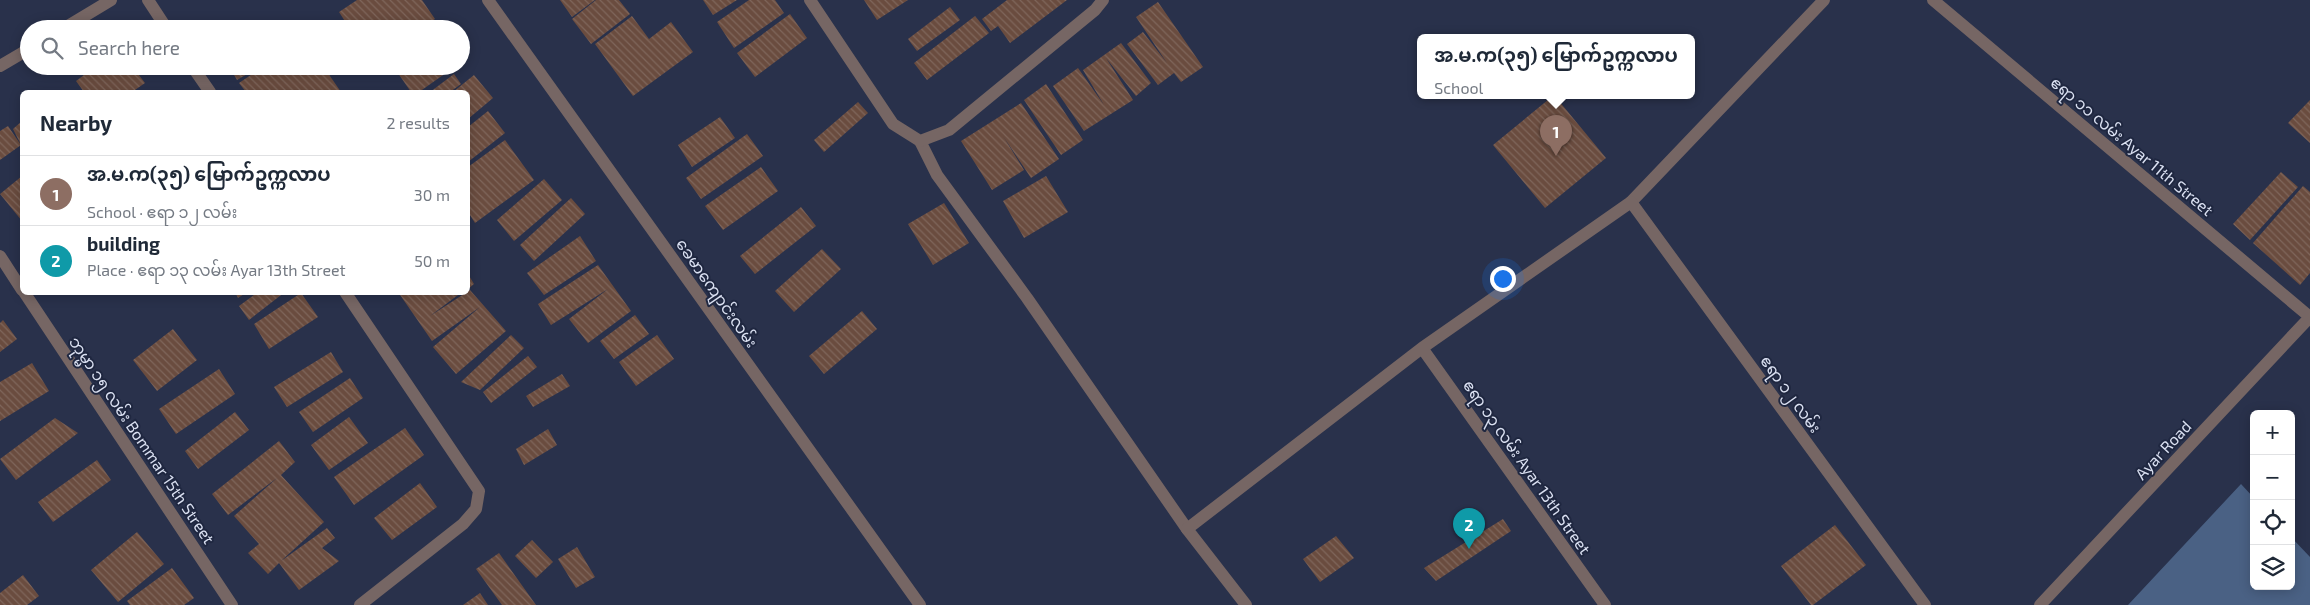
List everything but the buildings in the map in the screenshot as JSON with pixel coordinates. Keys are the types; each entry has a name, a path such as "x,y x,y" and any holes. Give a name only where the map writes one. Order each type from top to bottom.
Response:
{"street":[{"path":"78,20 111,0"},
{"path":"148,0 161,20"},
{"name":"ခေမာကျောင်းလမ်း","path":"488,0 920,605"},
{"path":"810,0 893,124 920,141 937,176 1027,298 1187,529 1246,605"},
{"path":"920,141 949,130 1095,10 1103,0"},
{"path":"1187,529 1422,348 1631,202 1824,0"},
{"name":"ဧရာ ၁၁ လမ်း Ayar 11th Street","path":"1933,0 2310,317"},
{"path":"0,66 20,54"},
{"path":"198,75 209,90"},
{"name":"ဧရာ ၁၂ လမ်း","path":"1631,202 1924,605"},
{"name":"ဘုမ္မာ ၁၅ လမ်း Bommar 15th Street","path":"0,256 20,285"},
{"name":"ဘုမ္မာ ၁၅ လမ်း Bommar 15th Street","path":"27,295 232,605"},
{"path":"347,295 479,491 476,509 463,524 360,605"},
{"name":"Ayar Road","path":"2040,605 2310,317"},
{"name":"ဧရာ ၁၃ လမ်း Ayar 13th Street","path":"1422,348 1605,605"}],"water":[{"path":"2241,484 2250,494 2250,590 2295,590 2295,541 2310,557 2310,605 2128,605"}],"place":[{"name":"အ.မ.က(၃၅) မြောက်ဥက္ကလာပ","path":"1556,156"},
{"name":"building","path":"1469,549"}]}
